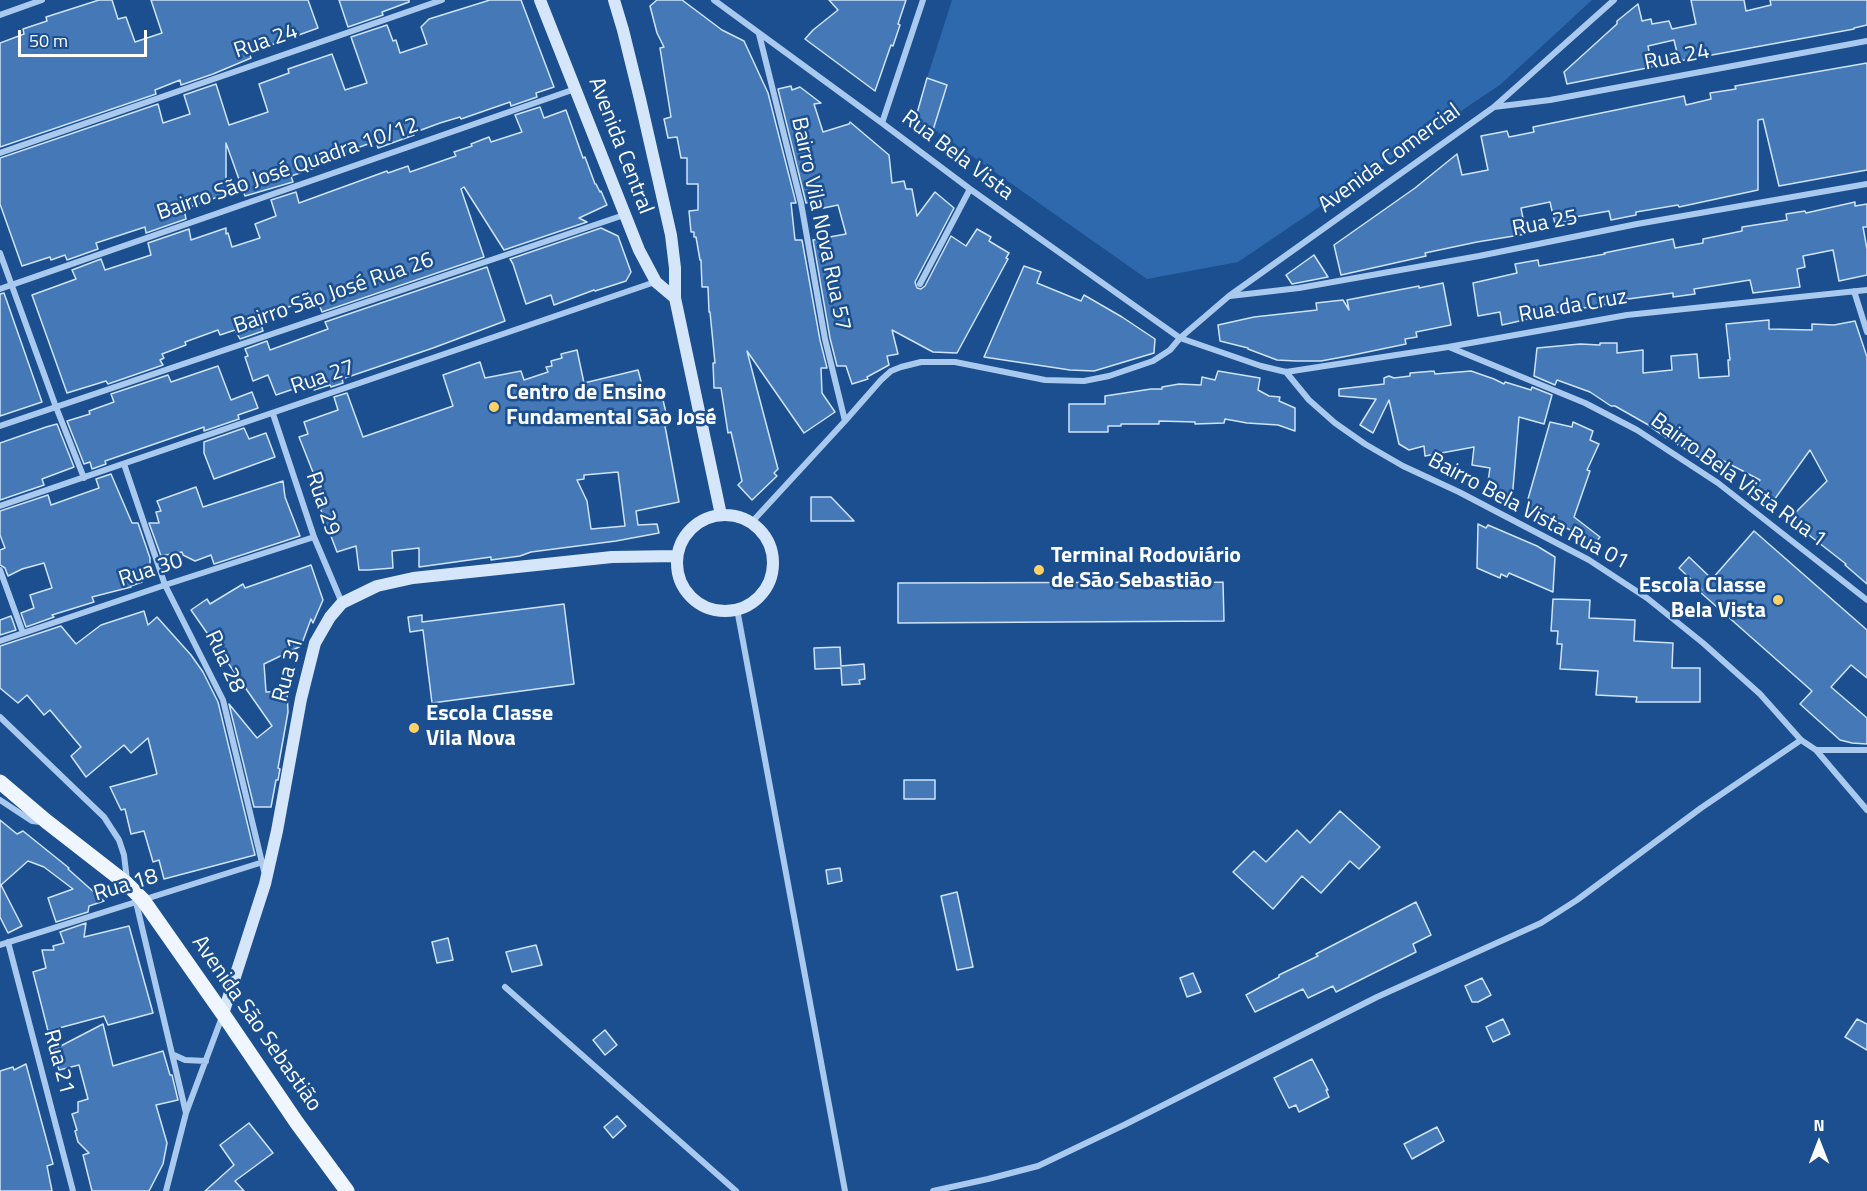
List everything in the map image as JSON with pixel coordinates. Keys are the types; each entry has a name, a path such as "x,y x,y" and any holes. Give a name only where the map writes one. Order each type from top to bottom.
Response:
{"main road":[{"name":"Avenida São Sebastião","path":"0,782 46,821 128,884 224,1014 297,1123 347,1191"}],"street":[{"path":"0,15 42,0"},
{"name":"Rua 24","path":"0,153 442,0"},
{"name":"Avenida Central","path":"540,0 639,250 656,282 675,298"},
{"name":"Avenida Central","path":"614,0 640,99 671,234 675,268 675,298 721,515"},
{"name":"Rua Bela Vista","path":"714,0 970,189 1180,338 1236,359 1286,372"},
{"path":"882,123 923,0"},
{"name":"Avenida Comercial","path":"751,523 891,371 921,362 956,362 1045,380 1084,381 1109,376 1153,361 1170,350 1180,338 1229,296 1494,107 1614,0"},
{"name":"Bairro Vila Nova Rua 57","path":"759,34 801,203 825,339 845,421"},
{"name":"Rua 24","path":"1494,107 1550,100 1867,41"},
{"name":"Bairro São José Quadra 10/12","path":"11,285 576,89"},
{"name":"Rua 25","path":"1229,296 1265,293 1479,256 1637,224 1867,184"},
{"path":"920,284 970,189"},
{"name":"Bairro São José Rua 26","path":"0,426 624,215"},
{"path":"0,254 84,478"},
{"name":"Rua 27","path":"0,506 656,282"},
{"path":"0,289 11,285"},
{"name":"Rua da Cruz","path":"1286,372 1448,347 1627,315 1867,290"},
{"path":"1854,291 1867,332"},
{"name":"Bairro Bela Vista Rua 1","path":"1448,347 1585,403 1637,430 1718,483 1867,600"},
{"name":"Bairro Bela Vista Rua 01","path":"1286,372 1309,400 1335,423 1365,444 1403,466 1459,492 1589,560 1647,598 1703,643 1760,694 1801,740 1816,750"},
{"name":"Rua 29","path":"273,414 314,537 342,603"},
{"name":"Rua 28","path":"124,464 165,585 224,699 263,862 265,884"},
{"path":"721,515 737,517 751,523 762,533 769,545 773,562 770,578 758,598 737,609 722,611 707,608 694,600 680,581 677,569 677,556 682,541 692,528 705,519 721,515"},
{"name":"Rua 30","path":"0,641 314,537"},
{"name":"Rua 31","path":"224,1014 265,884 301,699 315,643 330,617 342,603 377,586 413,578 584,559 621,556 677,556"},
{"path":"0,570 23,633"},
{"path":"737,609 845,1191"},
{"path":"0,717 104,818 119,840 124,855 128,884"},
{"path":"933,1191 1038,1166 1377,997 1540,923 1577,900 1701,808 1801,740"},
{"path":"1816,750 1867,750"},
{"path":"1816,750 1867,810"},
{"path":"0,800 32,821 46,821"},
{"name":"Rua 18","path":"0,945 263,862"},
{"path":"140,901 186,1113"},
{"name":"Rua 21","path":"8,942 73,1191"},
{"path":"506,987 736,1191"},
{"path":"166,1191 186,1113 224,1014"},
{"path":"174,1055 185,1060 206,1061"}],"shaded area":[{"path":"952,0 1592,0 1501,84 1238,262 1147,279 915,116"}],"building":[{"path":"99,0 112,0 118,19 126,17 135,42 162,33 151,0 308,0 318,28 249,53 251,58 213,74 181,85 180,80 155,90 156,94 0,147 0,43 24,34 23,29 47,21 46,17"},
{"path":"339,0 409,0 409,2 382,12 383,15 348,27"},
{"path":"490,0 521,0 554,87 536,93 537,97 511,106 510,102 461,119 460,117 440,123 378,148 376,141 314,164 315,168 291,176 293,182 245,196 226,143 226,194 184,209 186,219 146,233 145,227 96,243 98,249 67,260 65,255 51,260 50,257 22,266 0,204 0,158 158,104 163,123 190,114 184,95 216,84 229,125 268,112 259,84 289,73 288,69 332,54 345,90 367,83 351,37 387,25 393,41 396,40 400,53 427,44 421,27 429,19"},
{"path":"657,0 682,0 722,30 744,41 768,93 796,203 791,203 795,240 802,240 827,368 821,368 822,393 835,412 804,433 747,351 778,469 774,473 777,476 752,500 738,485 742,481 731,432 728,433 721,388 714,388 713,363 715,363 708,287 702,287 701,260 696,237 694,237 694,232 691,232 689,211 698,210 698,184 687,184 687,158 681,158 677,137 668,138 664,119 671,117 660,48 664,47 657,33 650,6"},
{"path":"829,0 906,0 893,46 891,45 875,91 805,39 838,10"},
{"path":"1691,0 1744,0 1746,11 1771,5 1770,0 1867,0 1867,25 1679,61 1674,40 1648,46 1652,67 1567,84 1564,72 1638,4 1642,21 1651,19 1652,24 1669,21 1672,29 1696,24"},
{"path":"1867,63 1867,170 1779,186 1763,119 1758,120 1758,190 1679,207 1678,205 1636,212 1636,215 1611,220 1609,211 1575,217 1576,220 1555,224 1550,202 1521,208 1526,234 1425,253 1426,256 1341,275 1334,245 1415,188 1457,154 1462,175 1488,170 1481,136 1507,131 1509,137 1534,132 1533,127 1684,96 1686,105 1711,99 1710,93 1736,89 1735,86"},
{"path":"927,78 947,85 933,130 914,124"},
{"path":"791,86 792,90 800,87 821,103 814,104 823,132 850,122 889,155 892,183 904,181 906,189 912,189 917,216 935,192 954,208 915,282 917,288 921,289 925,286 951,236 966,246 977,229 991,237 989,241 1009,253 1006,258 1008,259 957,353 933,352 892,330 898,354 887,356 889,365 867,377 868,379 852,384 846,366 837,366 813,240 846,234 838,205 819,209 818,203 806,203 778,89"},
{"path":"540,107 544,118 566,110 583,158 585,157 595,184 607,205 579,218 587,222 504,250 464,187 461,189 484,257 322,312 318,302 309,305 308,301 285,308 259,318 263,331 240,339 235,330 220,335 218,330 185,342 186,345 162,354 164,358 160,360 163,365 108,384 106,381 67,393 32,295 76,279 72,270 101,259 105,270 151,255 148,243 189,229 191,240 226,228 226,234 228,233 232,247 260,238 255,224 276,216 271,200 296,192 299,203 387,171 388,173 408,166 410,172 456,156 454,152 489,137 491,142 522,132 515,115"},
{"path":"1855,202 1855,206 1867,204 1867,227 1863,227 1867,249 1867,275 1839,281 1833,250 1803,256 1805,267 1797,269 1800,287 1753,293 1750,280 1694,289 1695,294 1673,297 1673,293 1613,301 1614,303 1572,309 1502,325 1500,312 1478,316 1473,283 1517,273 1515,264 1538,260 1539,266 1673,239 1675,248 1703,243 1703,239 1742,231 1742,227 1787,220 1786,214 1805,211 1806,213"},
{"path":"601,228 618,236 631,272 626,281 554,305 551,295 526,304 510,259"},
{"path":"1314,255 1328,277 1292,284 1286,275"},
{"path":"1024,266 1041,272 1037,283 1081,301 1084,295 1155,339 1154,353 1094,371 1070,370 984,357"},
{"path":"487,267 505,321 342,379 343,383 331,387 330,385 314,390 311,383 276,395 268,375 253,381 245,357 248,356 245,349 267,341 270,350 328,329 325,322"},
{"path":"1443,283 1451,325 1416,332 1417,337 1405,339 1406,344 1321,361 1296,361 1277,360 1248,348 1220,341 1218,325 1254,317 1317,310 1316,303 1343,300 1349,310 1347,300"},
{"path":"4,293 42,402 0,416 0,294"},
{"path":"1769,320 1769,329 1812,330 1812,324 1834,325 1855,321 1867,357 1867,584 1846,564 1805,532 1791,517 1827,481 1810,450 1769,507 1750,494 1760,480 1720,459 1717,468 1652,427 1615,406 1611,406 1590,392 1557,380 1555,385 1534,376 1537,348 1617,343 1617,353 1643,350 1643,373 1672,370 1671,356 1697,354 1699,378 1729,376 1728,360 1730,360 1726,324"},
{"path":"577,350 584,383 638,370 646,400 662,396 669,425 665,426 679,502 636,511 638,525 657,524 659,533 531,552 520,556 491,560 491,557 419,567 419,548 392,551 393,568 368,570 359,570 356,546 337,552 316,497 322,495 299,437 308,434 304,422 338,410 334,397 347,393 363,437 453,406 443,375 480,362 485,378 521,371 524,380 548,372 546,367 552,366 551,361 562,358 561,354","holes":["618,472 625,526 591,529 587,501 577,480 584,479 584,475"]},
{"path":"218,366 231,400 252,392 258,408 238,415 239,419 204,431 204,427 105,461 106,464 92,469 90,462 84,464 67,421 90,414 89,411 114,402 111,394 168,375 171,382"},
{"path":"1218,371 1260,378 1258,390 1269,396 1280,397 1279,401 1295,408 1295,431 1278,425 1225,419 1224,423 1195,424 1195,422 1159,421 1159,424 1108,426 1108,432 1069,432 1069,404 1105,404 1105,396 1162,389 1162,387 1179,384 1201,385 1202,377 1215,380"},
{"path":"1434,371 1435,374 1471,371 1504,384 1505,382 1531,390 1532,387 1552,395 1544,424 1519,417 1512,500 1487,488 1490,468 1472,465 1474,447 1425,456 1424,446 1409,450 1399,444 1389,400 1373,433 1360,425 1376,399 1339,396 1339,389 1384,384 1384,378 1389,376 1394,378 1410,376 1410,373"},
{"path":"1550,422 1572,427 1573,422 1593,431 1590,440 1599,444 1587,470 1590,471 1574,517 1600,537 1596,542 1545,518 1526,506"},
{"path":"57,424 74,467 42,479 44,485 0,500 0,443"},
{"path":"244,428 249,439 266,433 275,457 214,479 204,453 204,442"},
{"path":"111,474 132,523 138,523 150,558 150,570 140,573 142,582 92,597 94,602 52,615 54,617 26,627 21,613 34,608 30,595 52,588 44,563 22,569 8,576 5,568 0,565 0,550 5,548 0,535 0,511 48,495 51,505 99,488 96,479"},
{"path":"283,481 285,497 300,536 214,564 211,555 195,561 183,555 182,552 161,556 149,523 159,523 156,512 161,511 157,501 196,487 203,507"},
{"path":"811,497 831,497 854,521 811,521"},
{"path":"1478,524 1486,528 1488,525 1537,546 1555,557 1553,592 1509,573 1507,577 1501,574 1500,578 1477,568"},
{"path":"1754,531 1867,630 1867,678 1851,665 1831,687 1867,718 1867,744 1840,740 1800,704 1812,691 1700,592 1702,590 1679,568 1689,557 1712,579"},
{"path":"311,565 323,600 313,623 311,619 301,646 264,664 266,692 287,691 288,712 278,768 280,769 271,807 254,807 229,704 257,738 272,726 191,610 207,599 210,604 243,584 245,588"},
{"path":"1223,582 1224,621 898,623 898,583"},
{"path":"1553,599 1590,600 1589,618 1635,620 1634,641 1673,643 1672,668 1700,668 1700,702 1636,702 1637,697 1596,695 1598,671 1560,669 1562,644 1557,644 1558,631 1551,631"},
{"path":"564,604 574,684 432,703 423,630 410,632 408,617 422,615 422,622"},
{"path":"144,611 148,625 157,617 191,655 203,672 218,702 255,855 164,879 159,860 153,862 144,831 131,834 125,809 121,810 110,787 157,774 148,738 131,753 124,745 86,777 71,756 81,747 50,710 44,715 27,695 18,703 0,688 0,646 61,626 76,644 101,625"},
{"path":"11,616 16,630 0,635 0,620"},
{"path":"840,647 841,666 864,664 865,679 859,680 860,684 842,685 841,668 815,669 814,648"},
{"path":"904,780 935,780 935,799 904,799"},
{"path":"1340,811 1380,847 1359,869 1350,861 1321,893 1302,876 1273,909 1233,872 1254,851 1266,862 1297,830 1310,843"},
{"path":"0,820 17,834 23,831 69,868 104,901 89,906 88,912 56,922 48,898 73,889 44,867 28,861 1,885 22,926 8,933 0,917"},
{"path":"840,868 842,881 828,884 826,870"},
{"path":"957,892 973,967 957,970 941,896"},
{"path":"1416,902 1431,935 1413,944 1416,952 1336,992 1333,986 1308,998 1303,989 1255,1012 1246,995 1279,975 1318,956 1316,954"},
{"path":"86,923 84,937 129,926 153,1013 108,1025 104,1016 48,1031 33,972 46,968 42,950 54,950 53,946 64,943 60,932"},
{"path":"448,938 453,960 437,963 432,942"},
{"path":"536,945 542,965 512,972 506,952"},
{"path":"1193,973 1201,992 1187,997 1180,978"},
{"path":"1482,978 1491,995 1478,1002 1472,1002 1465,986"},
{"path":"1503,1019 1510,1034 1493,1042 1486,1027"},
{"path":"1857,1019 1867,1024 1867,1050 1845,1037"},
{"path":"103,1024 113,1066 163,1051 170,1075 172,1075 178,1100 156,1105 167,1143 163,1164 149,1191 92,1191 83,1155 89,1153 78,1142 72,1114 78,1112 78,1102 88,1099 79,1065 59,1070 53,1050"},
{"path":"605,1030 617,1045 605,1055 593,1040"},
{"path":"1312,1059 1328,1090 1326,1090 1329,1097 1299,1112 1296,1105 1289,1108 1274,1078"},
{"path":"26,1064 53,1164 47,1166 52,1191 0,1191 0,1071 13,1067 14,1070"},
{"path":"617,1116 626,1126 613,1138 604,1127"},
{"path":"249,1123 273,1153 235,1181 244,1191 205,1191 234,1165 220,1145"},
{"path":"1437,1127 1444,1141 1412,1159 1404,1144"}],"place":[{"name":"Centro de Ensino Fundamental São José","path":"494,407"},
{"name":"Terminal Rodoviário de São Sebastião","path":"1039,570"},
{"name":"Escola Classe Bela Vista","path":"1778,600"},
{"name":"Escola Classe Vila Nova","path":"414,728"}]}
